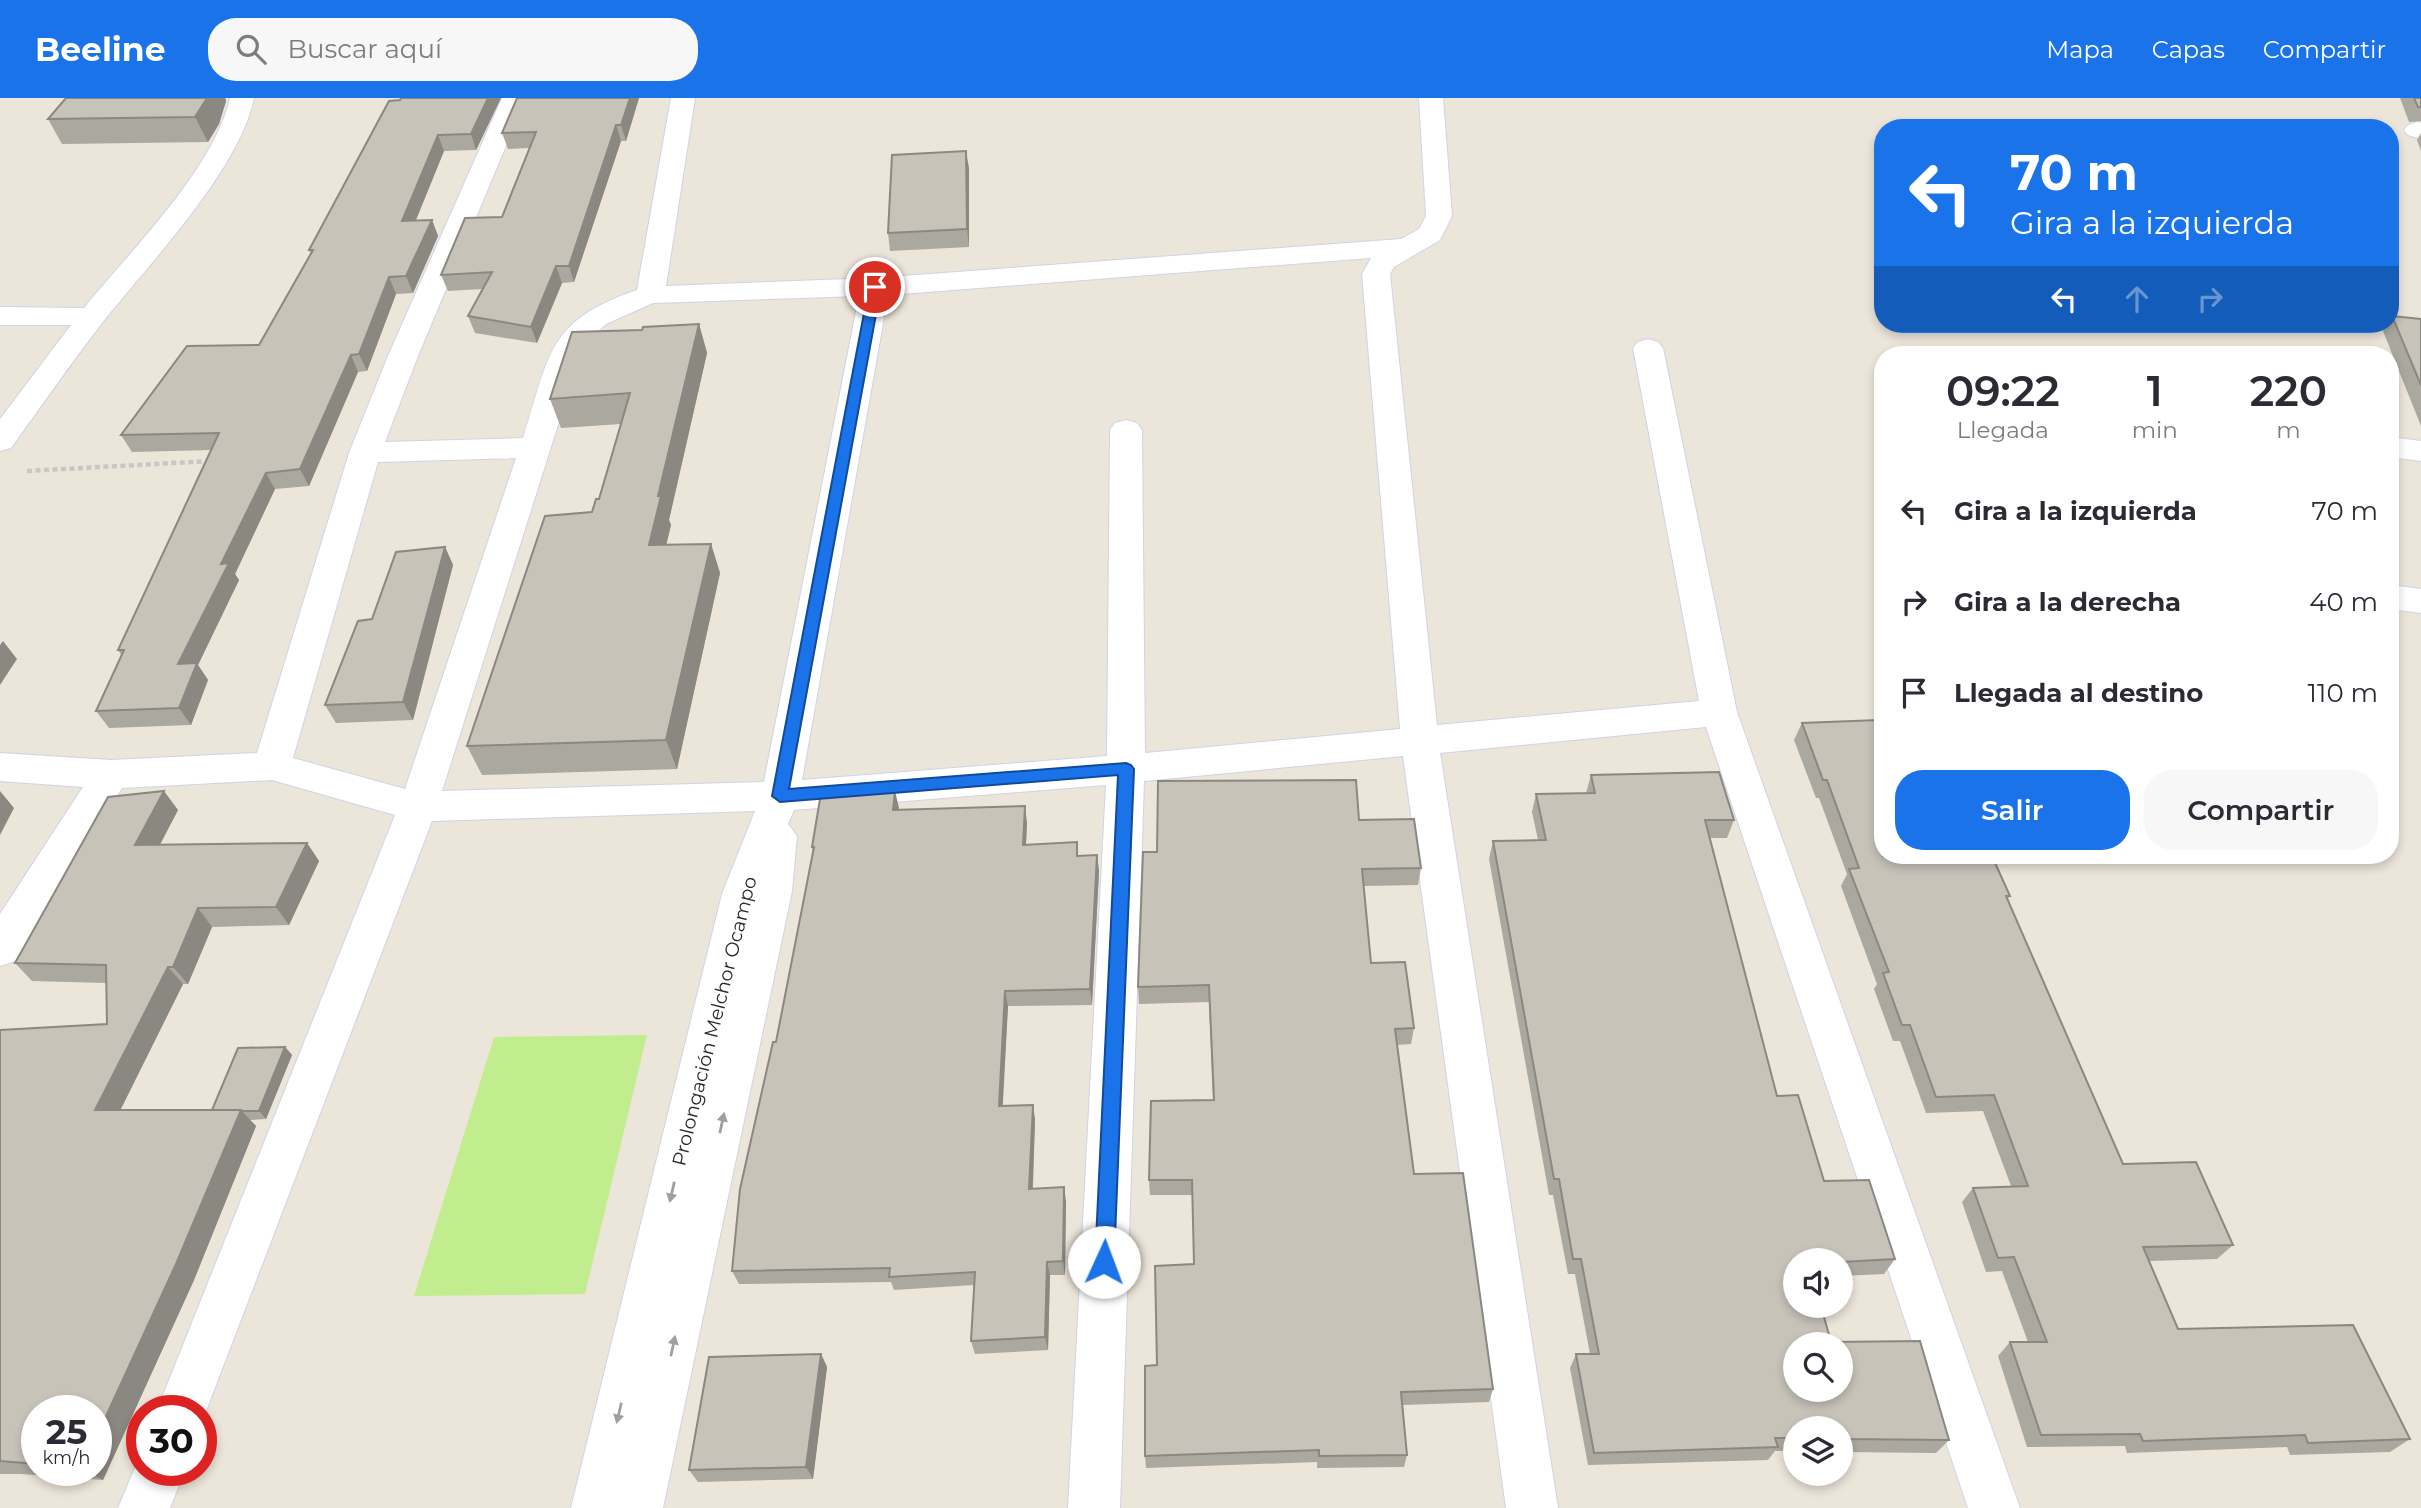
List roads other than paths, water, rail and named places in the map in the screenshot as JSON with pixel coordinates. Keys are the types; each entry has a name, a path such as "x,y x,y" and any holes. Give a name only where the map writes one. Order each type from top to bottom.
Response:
{"street":[{"path":"0,441 92,317 212,166 243,109 242,98"},
{"path":"272,766 365,453 403,356 514,98"},
{"path":"650,295 683,98"},
{"path":"1431,98 1439,216 1430,234 1382,262 1376,274 1420,741 1532,1508"},
{"path":"188,1395 418,807 569,345 584,325 613,308 650,295 875,287 1407,247"},
{"name":"Prolongación Melchor Ocampo","path":"597,1508 742,894 780,796 875,287"},
{"path":"0,316 92,317"},
{"path":"1648,348 1719,712 1994,1508"},
{"path":"1094,1508 1126,769 1126,430"},
{"path":"365,453 535,447"},
{"path":"2399,448 2421,451"},
{"path":"2399,598 2421,601"},
{"path":"0,767 111,774 272,766 418,807 780,796 1126,769 1719,712"},
{"path":"0,949 111,774"},
{"path":"637,1508 772,891 780,796"},
{"path":"144,1508 153,1486"}]}
